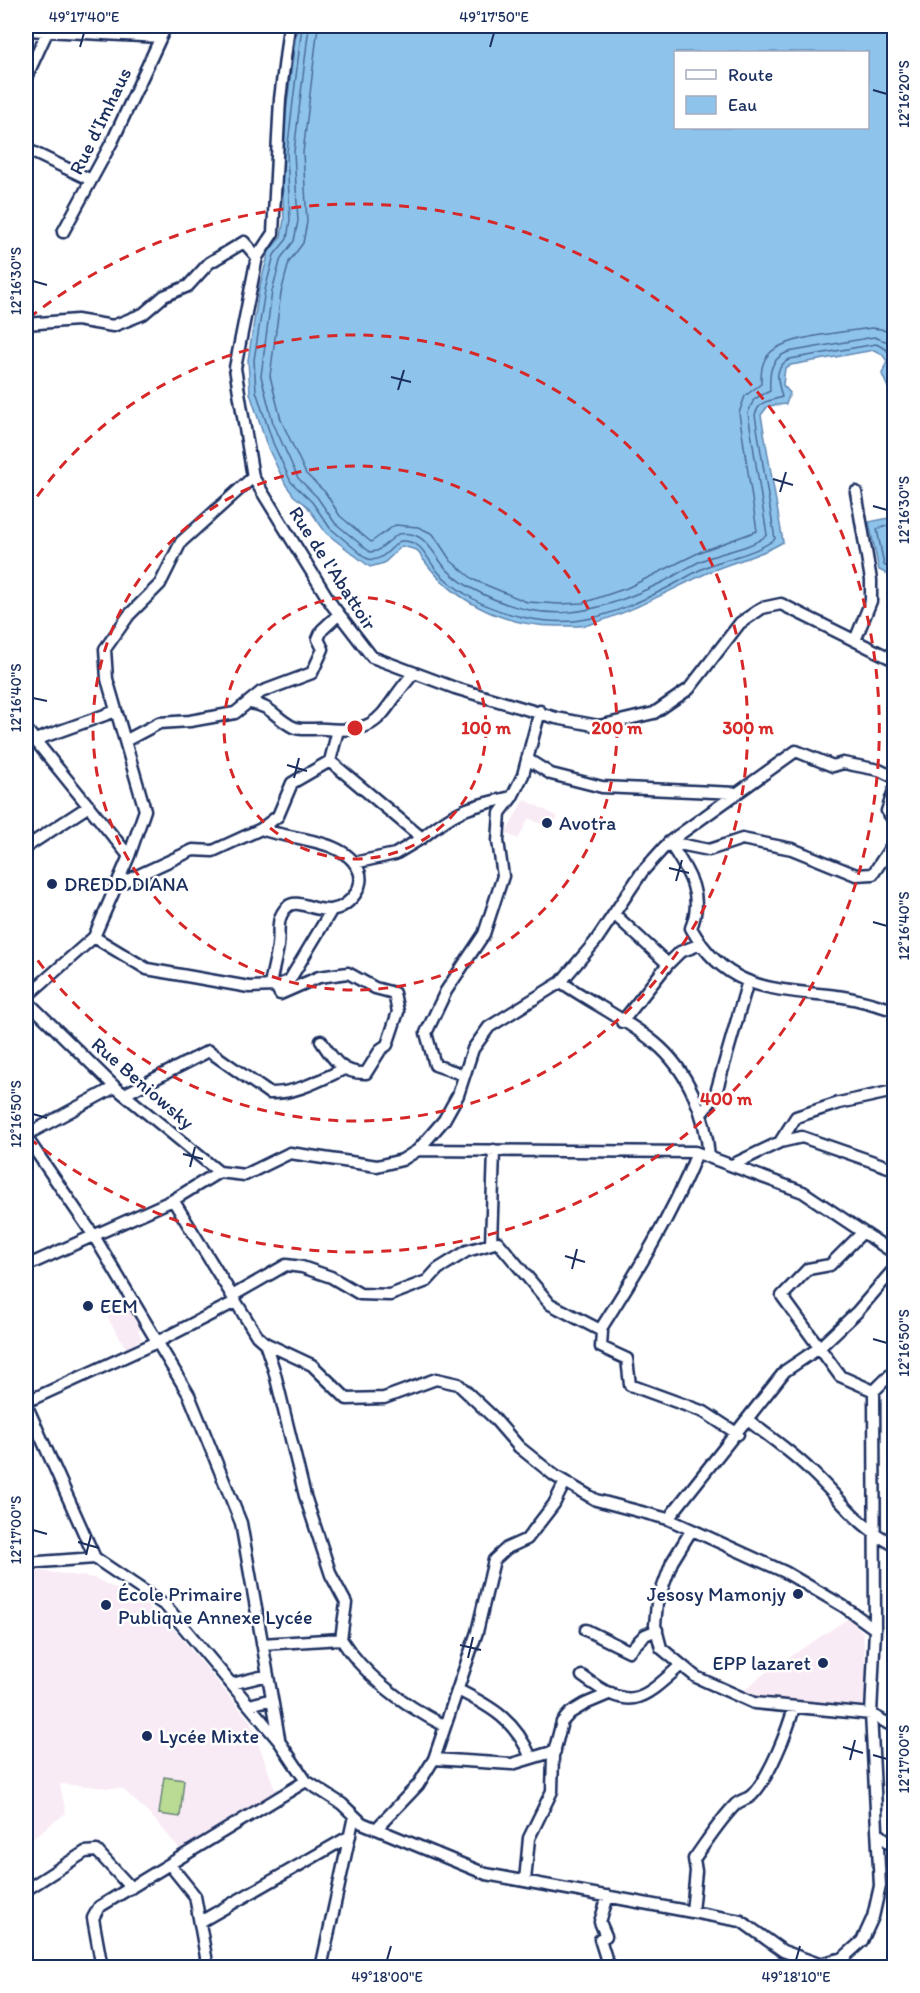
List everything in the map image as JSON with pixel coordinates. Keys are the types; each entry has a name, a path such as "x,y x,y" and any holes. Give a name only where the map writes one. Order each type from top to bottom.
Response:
{"street":[{"name":"Rue d'Imhaus","path":"63,232 166,26"},
{"name":"Rue de l'Abattoir","path":"289,26 280,99 273,233 257,257 235,368 253,477 339,614 372,657 455,688 599,726 654,713 689,688 740,622 762,608 781,604 856,639 894,660"},
{"path":"26,30 81,29 161,37"},
{"path":"26,78 48,30"},
{"path":"26,149 91,180"},
{"path":"26,324 77,320 113,326 143,314 164,296 188,286 209,263 244,242 257,257"},
{"path":"26,999 94,937 129,856 145,810 116,711 105,664 105,649 116,632 160,584 181,542 253,477"},
{"path":"856,492 870,580 871,601 856,639"},
{"path":"124,741 159,723 190,721 235,713 261,692 312,673 323,649 318,639 322,630 339,614"},
{"path":"250,703 264,705 295,728 338,730 368,726 390,705 414,672"},
{"path":"35,740 116,711"},
{"path":"464,1076 435,1065 426,1033 446,991 484,934 503,876 498,841 500,813 512,798 527,759 540,711"},
{"path":"26,729 129,856"},
{"path":"117,885 193,850 213,851 261,829 278,816 292,783 330,761 338,730"},
{"path":"26,1266 173,1200 219,1172 245,1175 291,1153 377,1166 402,1160 418,1150 444,1120 458,1095 473,1049 489,1027 561,982 614,914 642,872 669,842 796,751 833,766 843,763 879,770 894,777"},
{"path":"527,759 551,774 602,787 736,793"},
{"path":"330,761 422,838"},
{"path":"894,790 887,811 894,821"},
{"path":"354,863 395,854 422,838 450,814 475,805 512,798"},
{"path":"26,847 89,806"},
{"path":"261,829 276,835 320,842 332,847 354,863 361,881 356,892 342,908 331,911 296,902 288,905 277,927 278,947 273,986 280,994 319,977 348,973 375,988 394,993 399,1012 387,1045 381,1049 366,1073 354,1074 337,1065 321,1041"},
{"path":"669,842 709,850 742,839 792,849 856,875 873,874 894,842"},
{"path":"669,842 696,887 697,914 691,928 701,944 729,973 748,981 795,993 839,996 894,1010"},
{"path":"94,937 147,969 249,987 273,986 289,981 331,911"},
{"path":"614,914 668,964"},
{"path":"622,1022 680,952 701,944"},
{"path":"701,1114 716,1096 748,981"},
{"path":"561,982 654,1042 674,1061 691,1089 701,1114 707,1134 709,1157"},
{"name":"Rue Beniowsky","path":"26,999 115,1087 219,1172"},
{"path":"125,1094 208,1051 269,1093 280,1093 312,1085 344,1069"},
{"path":"115,1087 26,1136 94,1236 189,1395 241,1523 279,1741"},
{"path":"780,1142 796,1117 839,1103 894,1091"},
{"path":"732,1165 780,1142 802,1137 894,1169"},
{"path":"418,1150 698,1153 803,1192 894,1253"},
{"path":"491,1244 494,1150"},
{"path":"698,1153 650,1248 600,1330 602,1347 627,1359 630,1385 705,1412 738,1434"},
{"path":"173,1200 257,1336 265,1343 312,1365 347,1399 384,1398 436,1379 458,1384 493,1417 519,1447 565,1482 597,1500 668,1520 785,1572 843,1606 875,1629"},
{"path":"863,1232 830,1265 808,1269 782,1296 840,1376 874,1390"},
{"path":"600,1330 550,1304 498,1242 467,1251 438,1269 427,1281 390,1295 360,1294 331,1277 302,1267 286,1265 233,1299 158,1342 26,1403 95,1558 166,1606 279,1741 306,1780 342,1804 362,1823 486,1874 741,1920 783,1951 819,1964 843,1958 862,1941 873,1917 880,1886 871,1714 875,1629 874,1390 894,1371"},
{"path":"668,1520 738,1434 785,1371 819,1348 857,1312 894,1269"},
{"path":"265,1343 274,1370 305,1496 331,1575 346,1603 341,1639 351,1655 384,1687 445,1726"},
{"path":"748,1420 811,1471 845,1509 874,1534 894,1545"},
{"path":"376,1829 418,1785 434,1759 482,1616 494,1560 507,1548 527,1539 554,1504 565,1482"},
{"path":"691,1531 672,1562 657,1603 657,1630 661,1648 696,1677 754,1704 871,1714 894,1727"},
{"path":"26,1563 95,1558"},
{"path":"586,1630 629,1651 645,1635 657,1630"},
{"path":"262,1644 341,1639"},
{"path":"582,1676 611,1694 626,1700 637,1699 651,1692 681,1665"},
{"path":"232,1684 268,1675"},
{"path":"458,1690 511,1723 522,1737 531,1758"},
{"path":"525,1881 529,1838 552,1791 555,1751 562,1722 570,1713 611,1694"},
{"path":"249,1705 272,1699"},
{"path":"692,1912 696,1871 694,1859 738,1802 752,1795 773,1761 790,1724 794,1707"},
{"path":"434,1759 500,1764 555,1751"},
{"path":"102,1968 93,1918 99,1907 306,1780"},
{"path":"321,1968 354,1816"},
{"path":"877,1832 894,1847"},
{"path":"200,1922 350,1836"},
{"path":"26,1890 85,1852 92,1851 97,1851 131,1888"},
{"path":"170,1865 195,1896 208,1968"},
{"path":"608,1896 600,1922 606,1935 600,1939 609,1968"}],"shaded area":[{"name":"Avotra","path":"524,799 558,817 551,829 529,818 518,839 506,833"},
{"path":"128,1304 131,1308 134,1307 145,1327 138,1331 142,1339 126,1348 107,1317"},
{"name":"Lycée Mixte","path":"26,1569 94,1578 127,1594 163,1616 250,1721 278,1797 182,1852 157,1822 123,1789 60,1784 66,1813 26,1843"},
{"name":"EPP lazaret","path":"849,1618 863,1633 866,1676 864,1706 849,1708 751,1698 741,1693 765,1673"}],"green space":[{"path":"164,1777 184,1780 180,1817 159,1814"}],"water":[{"path":"297,26 894,26 894,387 888,388 882,374 887,361 882,354 874,350 785,368 783,385 790,393 786,404 768,406 761,415 783,542 707,573 635,607 584,626 520,622 479,607 461,597 445,583 417,550 402,546 384,563 370,567 326,533 307,506 294,496 286,485 267,446 250,393 248,360 259,289 269,251 281,237 284,219 281,151"},
{"path":"894,517 894,577 879,570 869,522"}],"place":[{"name":"Avotra","path":"547,823"},
{"name":"DREDD DIANA","path":"52,884"},
{"name":"EEM","path":"88,1306"},
{"name":"Jesosy Mamonjy","path":"798,1594"},
{"name":"École Primaire Publique Annexe Lycée","path":"106,1605"},
{"name":"EPP lazaret","path":"823,1663"},
{"name":"Lycée Mixte","path":"147,1736"}]}
